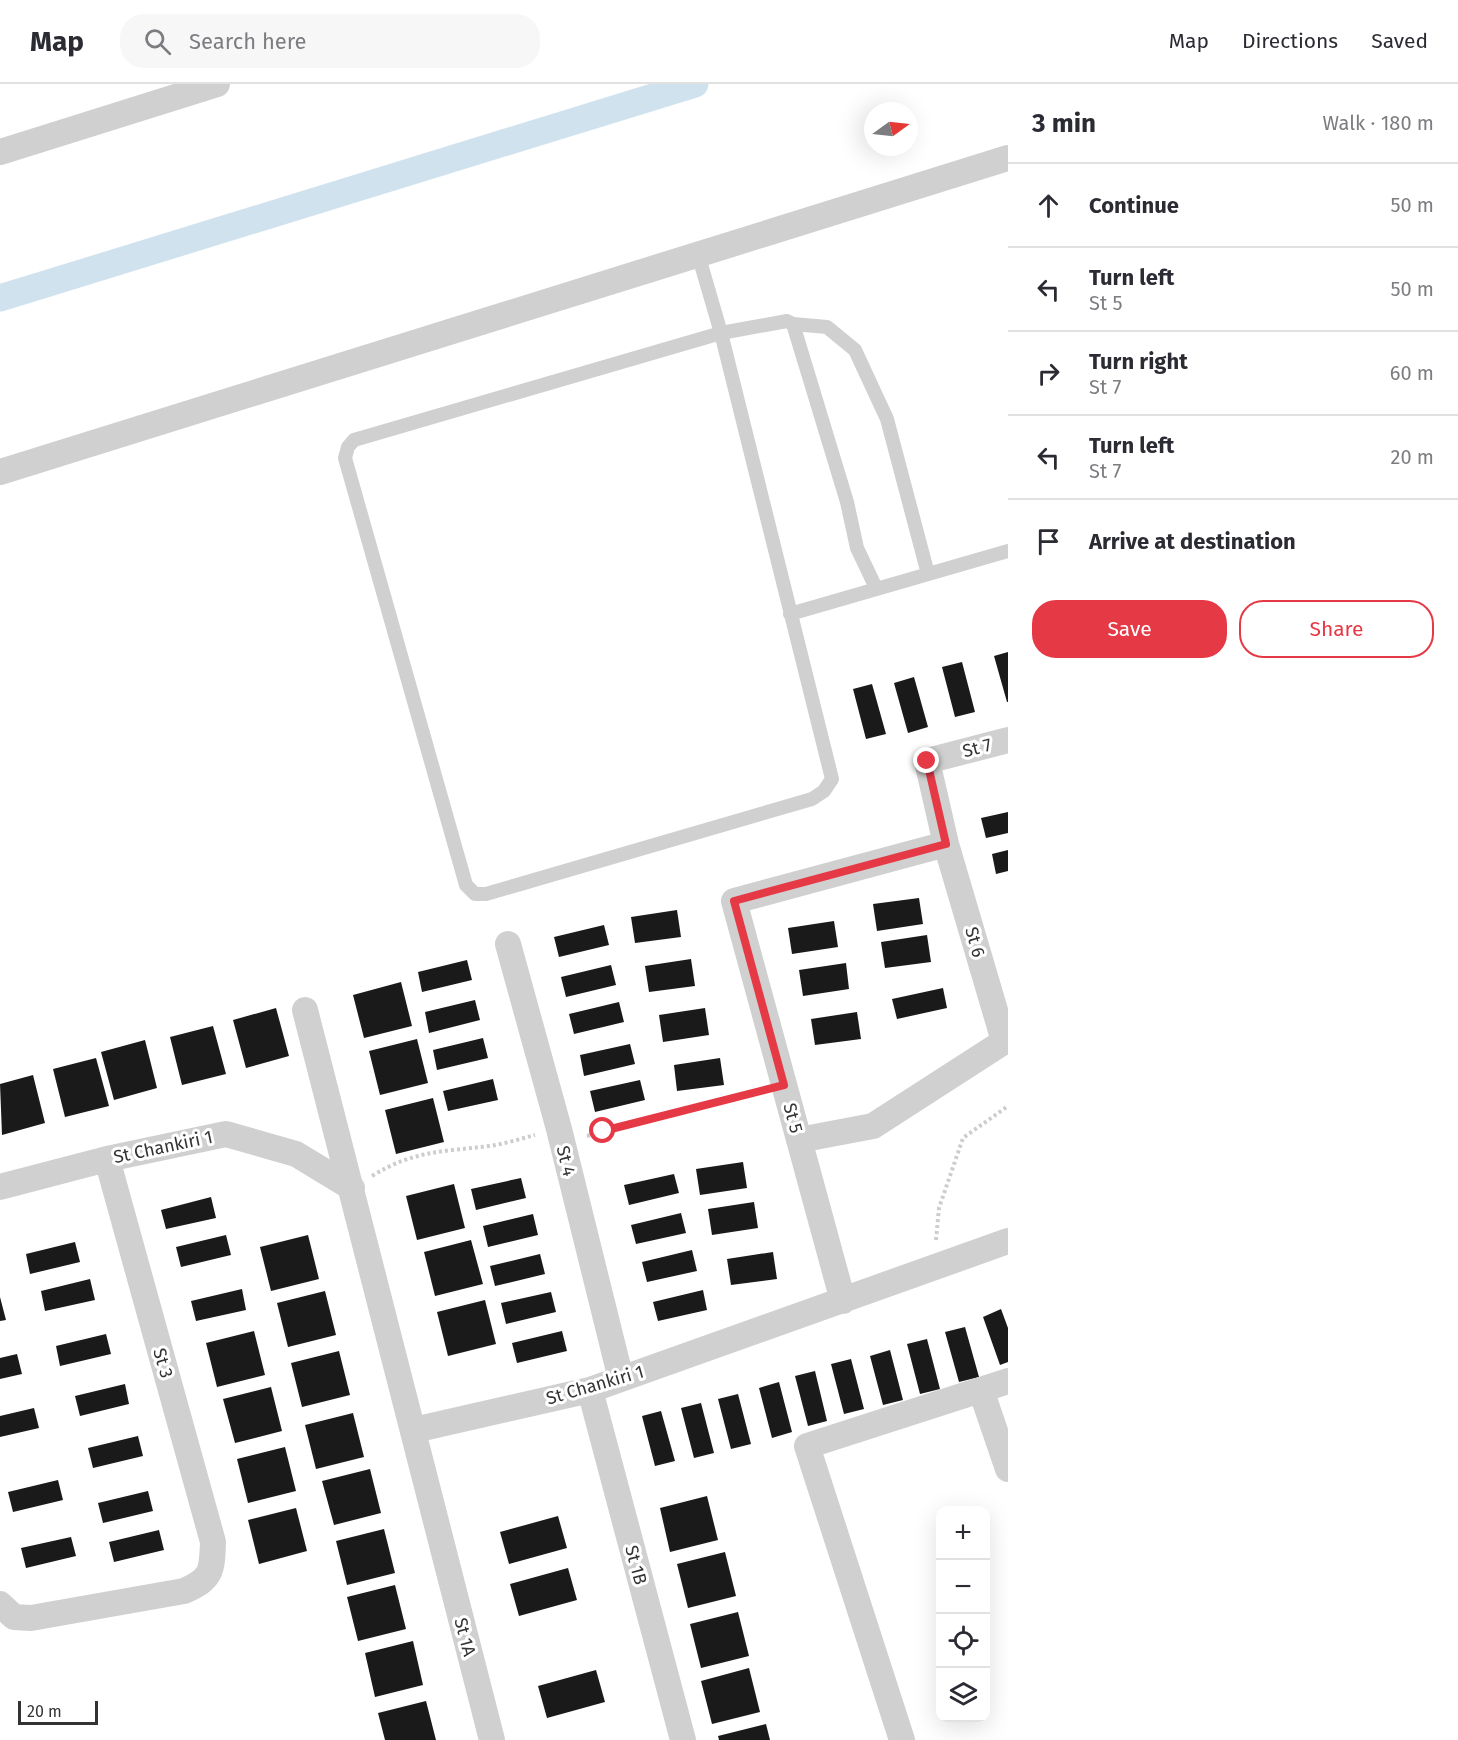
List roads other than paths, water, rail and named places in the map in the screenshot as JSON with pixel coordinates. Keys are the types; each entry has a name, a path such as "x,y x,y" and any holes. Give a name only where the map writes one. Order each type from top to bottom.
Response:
{"street":[{"path":"0,152 217,84"},
{"path":"0,472 1008,158"},
{"name":"St 7","path":"946,844 927,761 1008,740"},
{"name":"St 5","path":"843,1301 734,901 946,844"},
{"name":"St 6","path":"946,844 1006,1040"},
{"name":"St 4","path":"508,944 560,1137 621,1379"},
{"path":"305,1010 414,1430"},
{"path":"799,1140 873,1126 1006,1040"},
{"name":"St Chankiri 1","path":"0,1187 106,1159 226,1134 296,1154 352,1188"},
{"name":"St 3","path":"2,1606 14,1617 31,1618 184,1591 203,1582 212,1568 213,1542 106,1159"},
{"name":"St Chankiri 1","path":"414,1430 590,1390 1008,1241"},
{"path":"902,1740 807,1446 1008,1381"},
{"name":"St 1B","path":"590,1390 683,1740"},
{"path":"981,1390 1008,1469"},
{"name":"St 1A","path":"414,1430 438,1533 492,1740"}],"lane":[{"path":"698,254 721,333 832,778 824,791 812,799 486,894 475,894 466,885 345,458 348,447 354,440 721,333 787,321 793,324 827,327 855,350 887,419 928,574"},
{"path":"793,324 847,502 857,548 876,588"},
{"path":"790,614 1008,551"}],"waterway":[{"path":"0,298 695,84"}]}
